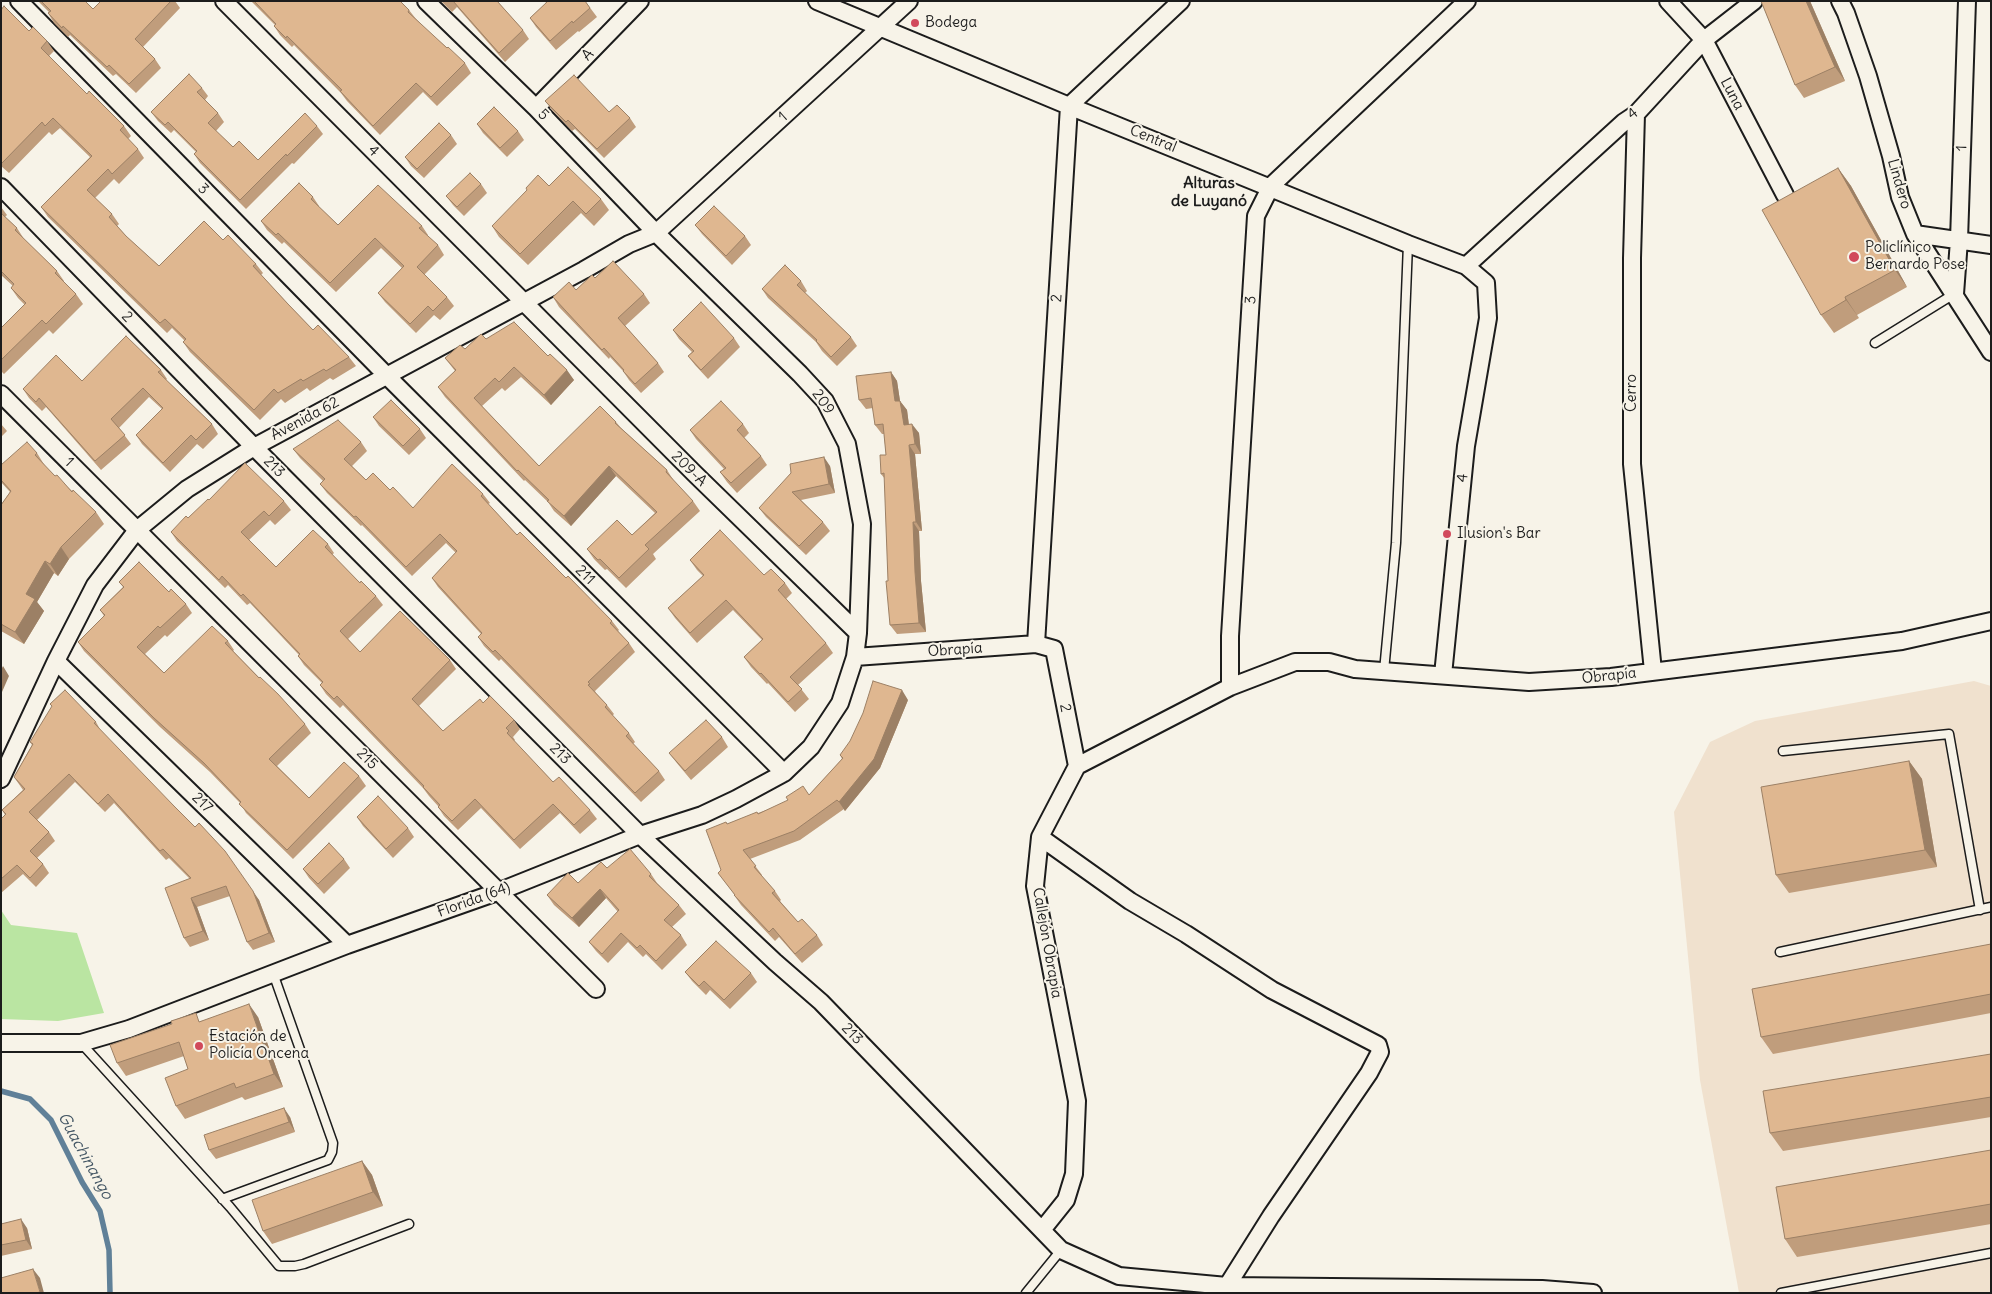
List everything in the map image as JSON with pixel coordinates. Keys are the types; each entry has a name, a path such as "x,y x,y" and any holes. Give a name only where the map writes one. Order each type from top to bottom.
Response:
{"street":[{"name":"3","path":"19,1 387,376"},
{"name":"4","path":"224,1 523,302"},
{"name":"5","path":"426,1 536,108 656,233"},
{"name":"Central","path":"817,1 1069,106 1466,266 1486,283"},
{"name":"1","path":"656,233 910,1"},
{"path":"1069,106 1181,1"},
{"name":"3","path":"1230,687 1230,636 1256,216 1271,186 1467,1"},
{"name":"Luna","path":"1668,1 1704,40 1785,195"},
{"name":"4","path":"1466,266 1624,122 1636,114 1704,40 1754,1"},
{"name":"Lindero","path":"1840,1 1868,76 1891,156 1900,197 1915,234 1991,352"},
{"name":"1","path":"1955,294 1959,240 1967,1"},
{"name":"A","path":"536,108 635,3"},
{"name":"2","path":"1036,644 1069,106"},
{"name":"Cerro","path":"1636,114 1632,258 1632,464 1653,671"},
{"name":"2","path":"1,188 254,447"},
{"name":"Avenida 62","path":"1,779 56,661 95,585 137,530 187,489 254,447 629,244 656,233"},
{"name":"209","path":"656,233 826,401 847,444 862,524 858,633"},
{"path":"1915,234 1991,246"},
{"name":"4","path":"1443,675 1466,446 1488,318 1486,283"},
{"name":"209-A","path":"523,302 858,633"},
{"name":"211","path":"387,376 784,773"},
{"name":"1","path":"1,394 137,530"},
{"name":"213","path":"254,447 640,835 775,962 821,1002 1061,1250 1119,1276 1227,1286 1542,1289 1593,1293"},
{"name":"215","path":"137,530 596,989"},
{"name":"Obrapía","path":"1230,687 1294,662 1329,662 1354,669 1529,682 1611,677 1902,641 1991,621"},
{"name":"Florida (64)","path":"1,1043 81,1043 164,1017 347,945 500,891 640,835 702,815 736,799 784,773 811,747 840,704 855,657 858,633"},
{"name":"Obrapía","path":"855,657 1036,644 1054,649"},
{"name":"2","path":"1054,649 1077,766"},
{"name":"217","path":"56,661 347,945"},
{"path":"1077,766 1230,687"},
{"name":"Callejón Obrapia","path":"1042,1230 1066,1200 1074,1174 1077,1101 1035,886 1040,837 1077,766"},
{"path":"1040,837 1130,901 1186,934 1272,990 1378,1045 1380,1052 1369,1073 1271,1216 1227,1286"}],"lane":[{"path":"1384,671 1396,543 1408,244"},
{"path":"1874,342 1955,294"},
{"path":"1783,751 1949,734 1980,910"},
{"path":"1780,952 1991,907"},
{"path":"222,1199 328,1160 332,1152 333,1143 273,973"},
{"path":"81,1043 222,1199 279,1266 304,1264 409,1224"},
{"path":"1026,1293 1061,1250"},
{"path":"1782,1293 1991,1253"}],"shaded area":[{"path":"1974,681 1991,686 1991,1293 1739,1293 1700,1080 1674,812 1710,742 1755,721"}],"green space":[{"path":"1,910 11,925 77,933 104,1013 58,1021 1,1019"}],"building":[{"path":"41,1 85,1 93,9 101,1 171,1 135,39 155,59 129,84 109,65 107,67 63,26 62,28 48,13 51,11"},
{"path":"254,1 400,1 409,10 408,12 465,63 431,97 416,83 373,126 340,91 342,90 287,36 286,38 274,26 276,24"},
{"path":"453,1 497,1 523,30 499,53"},
{"path":"546,1 585,1 590,8 550,41 530,18"},
{"path":"1761,1 1806,1 1835,67 1795,85"},
{"path":"4,6 29,31 33,27 47,41 41,48 87,94 89,91 124,126 120,130 138,149 112,174 108,169 87,190 112,214 109,217 126,236 159,266 204,221 223,240 228,235 256,264 253,266 313,330 318,325 349,357 326,371 324,369 303,381 301,379 278,393 274,389 254,410 183,342 186,339 165,319 160,323 41,207 92,156 53,118 45,126 42,122 1,163 1,10"},
{"path":"189,74 202,88 197,92 218,113 208,123 233,147 239,141 258,160 305,113 317,126 240,200 194,154 197,151 168,122 165,125 151,112"},
{"path":"574,75 609,112 617,105 630,118 597,149 568,120 566,122 545,101"},
{"path":"494,107 518,131 500,148 477,124"},
{"path":"439,123 451,135 417,169 405,157"},
{"path":"568,167 601,199 586,214 573,201 520,254 492,226 527,190 526,188 538,175 549,186"},
{"path":"1838,168 1895,270 1845,297 1846,300 1821,315 1762,210"},
{"path":"470,173 481,184 457,207 446,196"},
{"path":"299,183 313,197 311,199 338,225 378,185 422,226 419,228 438,245 417,267 447,297 433,311 428,306 410,324 378,293 404,266 375,238 330,283 278,233 276,235 261,221"},
{"path":"714,206 745,236 726,256 695,225"},
{"path":"1,213 17,228 15,230 57,271 55,273 76,294 46,324 42,320 1,360 1,328 26,303 11,288 14,284 1,271"},
{"path":"613,261 644,294 618,318 658,363 635,384 604,348 602,350 553,297 569,282 576,290 592,275 595,278"},
{"path":"785,265 801,281 797,285 851,337 831,357 817,340 762,289"},
{"path":"701,302 734,338 701,370 688,356 694,351 673,330"},
{"path":"514,322 548,356 550,354 567,370 544,395 514,367 499,382 495,378 474,398 539,466 600,406 615,423 667,470 666,472 693,501 645,545 649,549 619,578 587,549 617,520 632,535 657,512 609,466 564,516 517,471 438,387 456,370 445,358 460,345 465,349 481,334 486,339"},
{"path":"126,336 161,370 158,372 212,424 196,440 191,435 163,463 136,435 163,408 143,388 111,419 125,435 95,461 39,398 36,402 23,389 56,355 82,381"},
{"path":"891,372 895,401 900,401 904,425 912,424 915,444 909,445 916,522 913,522 919,623 890,625 886,581 888,581 884,473 881,474 880,455 886,455 883,424 875,425 871,398 859,400 856,376"},
{"path":"391,400 420,429 403,446 373,417"},
{"path":"721,401 743,424 737,430 761,456 731,483 720,472 726,468 690,430"},
{"path":"338,420 361,442 344,459 366,480 373,473 390,490 393,487 413,508 452,464 483,494 481,496 517,535 520,532 566,578 568,576 612,621 610,623 629,643 588,682 590,684 588,685 629,733 626,736 659,771 635,793 495,650 493,652 478,637 482,633 432,578 457,551 440,534 406,567 356,516 354,517 320,484 325,479 293,449"},
{"path":"27,442 37,453 35,455 55,476 57,475 72,492 73,490 96,512 61,547 50,564 45,561 26,594 35,599 15,632 1,624 1,505 11,491 1,480 1,465"},
{"path":"824,457 829,484 792,492 823,522 799,546 759,508 791,473 790,464"},
{"path":"245,463 284,501 269,516 264,511 241,532 276,567 313,530 328,544 325,547 360,583 361,581 376,596 340,631 360,652 400,611 450,660 412,699 443,731 480,699 483,703 490,696 514,720 506,728 509,731 507,733 553,782 559,777 590,810 574,825 553,804 514,840 475,799 452,821 438,807 440,805 424,786 337,696 334,699 320,685 323,682 298,656 300,654 243,594 241,596 222,576 219,580 171,532 186,516 188,518 209,500"},
{"path":"720,530 764,575 771,569 785,583 778,590 826,643 790,677 802,689 788,702 744,657 763,639 726,600 690,633 668,608 704,575 690,560"},
{"path":"139,562 169,592 171,589 186,604 160,628 158,626 137,647 164,673 212,626 228,641 225,643 259,678 278,694 305,724 269,759 309,798 344,762 359,776 287,850 239,804 241,802 204,763 154,718 78,642 105,615 100,610 124,587 119,582"},
{"path":"873,681 902,690 874,759 839,802 837,800 794,831 743,850 756,866 754,867 775,891 772,893 798,922 802,919 817,935 795,954 773,928 769,932 734,895 718,873 721,870 706,830 757,812 758,814 788,800 786,797 803,786 809,795 843,758 840,755 850,741 863,713"},
{"path":"65,690 174,806 195,827 199,823 225,851 253,891 269,933 247,942 226,886 191,898 203,931 184,938 165,888 191,878 163,849 160,851 108,794 98,804 69,774 29,812 49,832 30,851 43,864 30,878 17,865 1,879 1,819 6,814 2,810 25,789 14,777 33,744 30,742 52,706 50,704"},
{"path":"706,720 722,737 685,771 669,753"},
{"path":"1909,761 1925,850 1776,875 1761,787"},
{"path":"378,796 408,828 386,849 357,817"},
{"path":"329,843 344,859 318,884 303,869"},
{"path":"630,849 651,874 649,876 679,905 664,920 681,935 656,961 640,945 637,948 621,933 602,954 589,942 619,910 600,889 572,918 547,895 568,873 578,883 601,862 607,868"},
{"path":"716,941 751,973 724,1000 704,981 699,986 685,972"},
{"path":"1991,944 1991,994 1761,1037 1752,989"},
{"path":"249,1004 274,1074 236,1088 234,1083 176,1106 165,1078 188,1069 179,1042 117,1063 110,1045 172,1024 171,1021 196,1013 199,1022"},
{"path":"1991,1054 1991,1097 1770,1133 1763,1091"},
{"path":"284,1108 289,1122 209,1150 204,1135"},
{"path":"1991,1150 1991,1204 1785,1239 1776,1187"},
{"path":"362,1161 373,1192 263,1231 252,1200"},
{"path":"21,1219 26,1240 1,1245 1,1224"},
{"path":"33,1269 40,1292 1,1293 1,1278"}],"waterway":[{"name":"Guachinango","path":"1,1091 30,1099 51,1120 82,1182 100,1211 109,1250 110,1293"}],"place":[{"name":"Bodega","path":"915,23"},
{"name":"Policlínico Bernardo Pose","path":"1854,257"},
{"name":"Ilusion's Bar","path":"1447,534"},
{"name":"Estación de Policía Oncena","path":"199,1046"}],"district":[{"name":"Alturas de Luyanó","path":"1209,192"}]}
